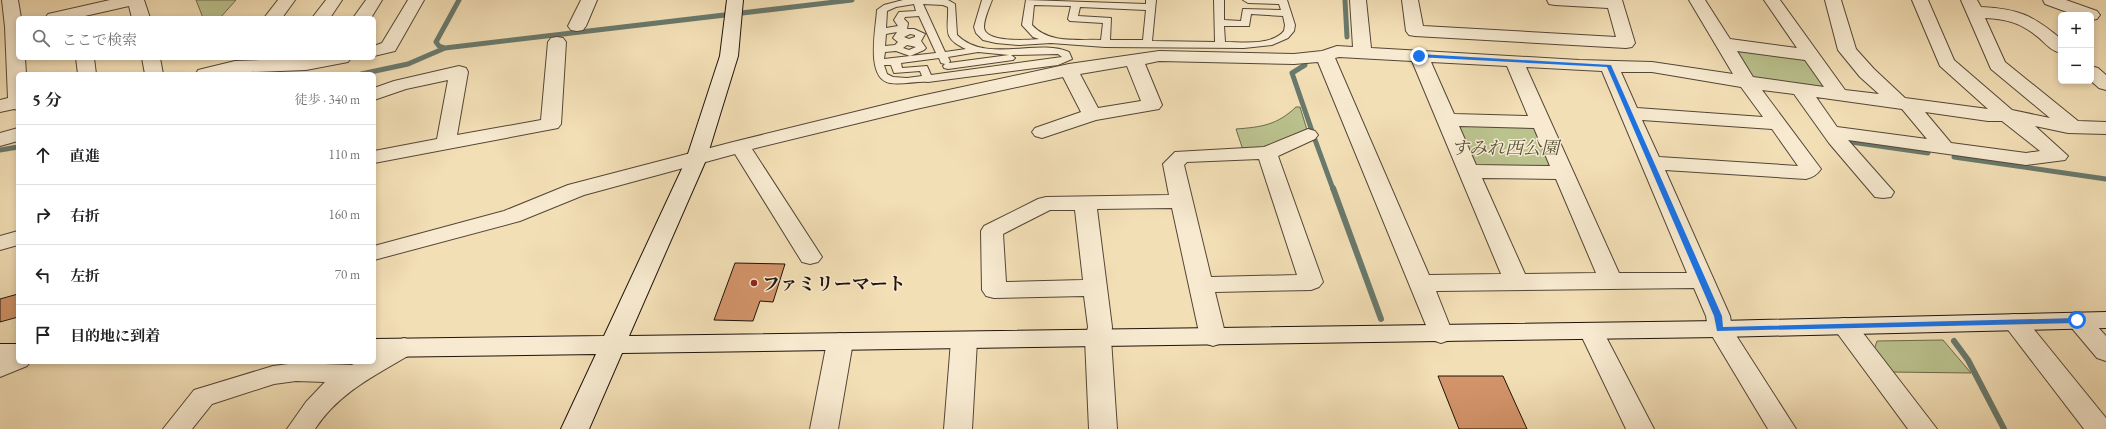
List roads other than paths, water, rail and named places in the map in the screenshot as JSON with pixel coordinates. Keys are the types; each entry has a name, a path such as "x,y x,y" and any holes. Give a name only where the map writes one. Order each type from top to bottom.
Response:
{"street":[{"path":"10,0 11,28 8,63 16,95"},
{"path":"78,15 132,0"},
{"path":"136,0 140,16"},
{"path":"275,16 287,0"},
{"path":"322,16 334,0"},
{"path":"363,16 374,0"},
{"path":"376,50 389,47 416,0"},
{"path":"577,26 589,0"},
{"path":"1358,0 1363,53"},
{"path":"1410,0 1415,31 1626,43 1614,2 1555,0"},
{"path":"1652,163 1806,173 1811,169 1748,82 1698,0"},
{"path":"1772,0 1839,95"},
{"path":"1833,0 1847,50 1867,73 1903,103 1945,148"},
{"path":"1831,132 2026,159 2058,156 2021,125 2006,115 1946,62 1920,0"},
{"path":"2051,0 2083,12"},
{"path":"1971,6 2006,14 2029,22 2058,46"},
{"path":"1971,6 1997,64 2073,127"},
{"path":"575,429 611,344 696,160 729,56 733,10"},
{"path":"2094,16 2106,21"},
{"path":"1546,39 1561,64"},
{"path":"376,157 551,124 557,42"},
{"path":"1724,44 1811,55"},
{"path":"376,252 512,216 576,190 696,160 740,146 916,103 1070,70 1159,56 1294,59 1325,56 1337,51 1561,64 1652,67 1800,90 2006,115 2073,127 2106,128"},
{"path":"1325,56 1342,104 1358,134 1422,283 1441,334"},
{"path":"1419,56 1516,281"},
{"path":"85,60 87,72"},
{"path":"151,60 154,72"},
{"path":"210,72 238,62 286,66 317,64 333,60"},
{"path":"1042,132 1092,116 1152,105 1134,60"},
{"path":"1514,61 1610,281"},
{"path":"1609,66 1718,316 1720,329 1782,429"},
{"path":"1070,70 1092,116"},
{"path":"376,93 402,85 459,72 446,143"},
{"path":"2094,74 2106,84"},
{"path":"1967,82 2010,75"},
{"path":"1800,90 1831,132 1883,192"},
{"path":"0,106 16,103"},
{"path":"1630,113 1778,124"},
{"path":"1447,120 1540,122"},
{"path":"0,140 16,135"},
{"path":"1213,337 1173,164 1182,156 1267,153 1308,135"},
{"path":"740,146 810,258"},
{"path":"1201,285 1311,282 1267,153"},
{"path":"1469,171 1563,173"},
{"path":"1096,288 994,290 992,231 1046,204 1182,201"},
{"path":"1085,203 1100,327 1098,339 1104,429"},
{"path":"0,243 16,239"},
{"path":"1422,283 1702,280"},
{"path":"2077,320 2106,352"},
{"path":"376,348 1441,334 2106,320"},
{"path":"2014,322 2099,429"},
{"path":"1844,326 1923,429"},
{"path":"1591,331 1640,429"},
{"path":"958,429 964,341"},
{"path":"824,429 840,342"},
{"path":"376,363 404,348"},
{"path":"0,353 16,353"},
{"path":"0,368 16,361"},
{"path":"301,429 315,408 331,391 356,374 374,364"},
{"path":"177,429 203,396 273,375 296,372 356,374"}],"lane":[{"path":"987,0 978,31 983,37 995,41 1220,45 1261,44 1280,38 1286,34 1290,28 1283,1 1248,0"},
{"path":"1219,0 1220,45"},
{"path":"1056,42 1036,35 1027,26 1027,17 1031,1 1076,4 1150,4 1147,44"},
{"path":"915,2 923,13 950,71"},
{"path":"880,62 976,51 1061,52 950,71 928,79 900,82 891,80 881,73 880,62 880,16 884,8 890,6 915,2 945,2 951,5 952,8 951,29 953,37 961,45 976,51"},
{"path":"1076,4 1073,19 1108,20 1105,44"},
{"path":"1220,23 1246,24 1246,11 1286,13"},
{"path":"880,32 903,28 903,23 898,20 902,14 923,13"},
{"path":"880,32 898,37 902,41 917,43 920,48 910,53 900,51 898,48 880,49"},
{"path":"898,37 901,33 908,32 920,34 917,40 908,42"},
{"path":"895,60 898,71 923,68 928,79"}],"waterway":[{"path":"445,48 439,46 436,42 459,0"},
{"path":"445,48 852,0"},
{"path":"1345,0 1347,37"},
{"path":"370,72 408,64 445,48"},
{"path":"1305,65 1292,73 1312,131"},
{"path":"1314,137 1333,189"},
{"path":"1844,141 1928,153"},
{"path":"0,150 16,147"},
{"path":"1954,157 2106,179"},
{"path":"1333,188 1381,319"},
{"path":"1954,341 1968,360 2004,429"}],"place":[{"name":"ファミリーマート","path":"754,283"}],"park label":[{"name":"すみれ西公園","path":"1505,147"}]}
